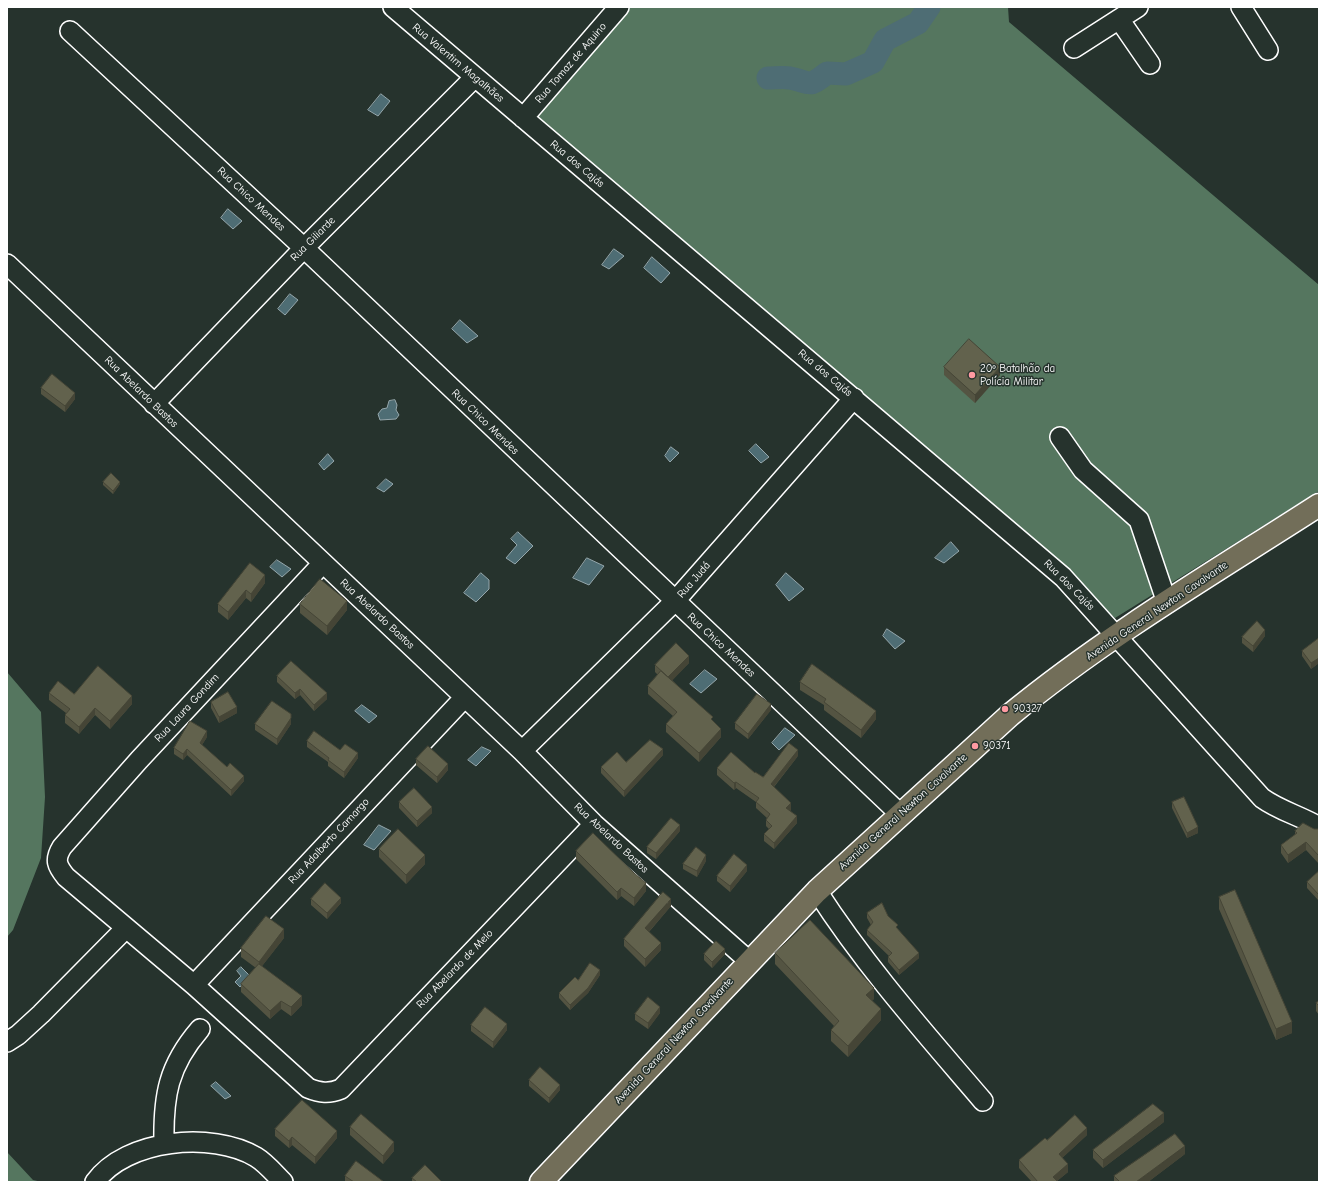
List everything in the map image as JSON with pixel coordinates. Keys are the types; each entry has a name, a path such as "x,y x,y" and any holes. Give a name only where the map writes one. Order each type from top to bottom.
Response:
{"main road":[{"name":"Avenida General Newton Cavalvante","path":"541,1182 817,891 900,814 1022,705 1059,677 1167,603 1319,505"}],"street":[{"name":"Rua Valentim Magalhães","path":"393,7 524,118"},
{"name":"Rua Tomaz de Aquino","path":"524,118 619,7"},
{"path":"1074,48 1138,7"},
{"path":"1241,7 1268,50"},
{"path":"1119,19 1150,64"},
{"name":"Rua Chico Mendes","path":"70,31 304,248 675,602 900,814"},
{"name":"Rua Giliarde","path":"154,404 304,248 475,77"},
{"name":"Rua dos Cajás","path":"524,118 854,398 979,507 1030,547 1063,577 1118,636 1262,798 1275,807 1310,821 1319,827"},
{"name":"Rua Abelardo Bastos","path":"7,264 522,751 594,824 749,961"},
{"name":"Rua Judá","path":"522,751 675,602 854,398"},
{"path":"1060,437 1083,470 1139,520 1167,603"},
{"name":"Rua Laura Gondim","path":"125,929 66,878 56,863 56,857 62,846 134,766 323,563"},
{"name":"Rua Adalberto Camargo","path":"194,985 465,697"},
{"name":"Rua Abelardo de Melo","path":"194,985 308,1088 319,1092 331,1093 341,1089 594,824"},
{"path":"817,891 872,970 904,1010 983,1101"},
{"path":"7,1042 18,1035 41,1014 125,929 194,985"},
{"path":"164,1144 164,1112 169,1084 177,1061 188,1043 200,1029"},
{"path":"95,1182 114,1165 134,1154 173,1142 219,1144 256,1158 284,1182"}],"green space":[{"path":"628,7 1008,7 1009,22 1319,285 1319,491 1115,618 976,494 532,119"},
{"path":"7,672 41,712 45,797 41,858 13,930 7,937"},
{"path":"7,1152 33,1180 42,1182 7,1182"}],"water":[{"path":"381,94 390,101 378,116 368,110"},
{"path":"228,209 242,221 233,229 221,218"},
{"path":"614,249 624,256 609,269 602,265"},
{"path":"652,257 670,273 661,283 644,268"},
{"path":"290,294 298,300 285,315 278,309"},
{"path":"460,320 478,336 467,343 452,329"},
{"path":"395,400 397,405 396,410 399,415 396,419 380,420 378,414 382,409 387,408 389,401"},
{"path":"756,444 769,457 761,463 749,451"},
{"path":"671,447 679,453 670,462 665,456"},
{"path":"328,454 334,461 324,470 319,464"},
{"path":"386,479 393,484 384,492 377,488"},
{"path":"518,532 533,546 515,564 506,558 517,545 511,539"},
{"path":"951,542 959,551 944,563 935,558"},
{"path":"587,558 604,566 589,585 573,578"},
{"path":"277,560 291,569 282,577 270,567"},
{"path":"481,573 489,580 489,589 476,602 464,593"},
{"path":"786,573 804,589 789,601 776,585"},
{"path":"887,629 905,641 895,649 883,636"},
{"path":"705,670 717,679 701,693 690,684"},
{"path":"362,705 377,716 369,723 355,711"},
{"path":"785,728 795,735 779,750 772,743"},
{"path":"482,747 491,751 476,766 468,760"},
{"path":"379,825 391,831 374,850 364,845"},
{"path":"241,967 250,976 240,987 235,982 241,976 237,971"},
{"path":"216,1082 231,1096 225,1099 211,1086"}],"building":[{"name":"20º Batalhão da Polícia Militar","path":"969,339 1000,367 975,395 944,367"},
{"path":"52,374 75,393 65,406 41,388"},
{"path":"111,473 120,482 113,491 103,482"},
{"path":"250,563 265,575 251,594 246,590 228,612 218,604"},
{"path":"320,579 347,601 327,626 300,604"},
{"path":"1257,621 1265,630 1253,646 1242,637"},
{"path":"1319,638 1319,658 1311,663 1302,651"},
{"path":"676,643 689,656 668,677 655,665"},
{"path":"291,661 327,693 314,705 300,689 295,693 277,676"},
{"path":"812,664 876,711 861,730 824,702 826,699 800,682"},
{"path":"98,666 132,696 110,721 95,708 79,727 65,715 70,709 49,693 58,681 74,694"},
{"path":"661,671 713,717 711,719 721,729 699,753 666,724 677,712 648,686"},
{"path":"228,692 237,707 219,717 211,702"},
{"path":"757,694 771,704 748,734 735,723"},
{"path":"272,701 291,714 291,718 277,739 255,724"},
{"path":"190,721 207,731 200,743 227,767 230,763 244,776 231,790 187,749 183,754 174,748"},
{"path":"314,731 340,750 345,744 358,753 344,772 307,741"},
{"path":"650,740 663,749 624,791 601,767 617,752 626,762"},
{"path":"789,743 798,750 771,784 791,803 786,808 797,816 774,843 764,834 772,826 766,820 770,814 756,802 759,798 736,782 734,783 717,768 731,752 755,773 763,777"},
{"path":"428,746 448,764 437,777 416,759"},
{"path":"414,788 432,807 417,821 399,802"},
{"path":"1184,797 1198,827 1187,833 1172,802"},
{"path":"671,818 680,825 656,853 647,847"},
{"path":"1303,823 1314,829 1319,829 1319,856 1306,842 1288,855 1281,845 1297,833 1295,831"},
{"path":"398,829 425,855 406,875 379,849"},
{"path":"593,833 646,883 634,898 621,888 617,892 576,851"},
{"path":"696,847 706,855 697,871 683,864"},
{"path":"734,854 747,865 730,886 717,876"},
{"path":"1319,871 1319,895 1307,882"},
{"path":"325,883 341,898 327,913 311,899"},
{"path":"1235,890 1292,1022 1276,1029 1219,897"},
{"path":"663,892 671,899 645,928 661,943 645,959 624,939"},
{"path":"882,903 888,916 898,925 896,927 919,953 899,970 888,957 892,953 867,930 873,922 867,913"},
{"path":"266,916 284,929 259,962 241,948"},
{"path":"810,920 874,988 866,995 881,1009 848,1046 831,1030 839,1021 775,953"},
{"path":"716,941 725,949 712,962 704,954"},
{"path":"590,963 600,970 588,988 570,1005 559,993 575,977 578,980"},
{"path":"259,964 302,996 291,1007 281,1001 270,1011 241,984"},
{"path":"648,997 660,1007 648,1023 635,1014"},
{"path":"485,1007 507,1024 493,1042 471,1025"},
{"path":"540,1067 560,1085 549,1098 529,1080"},
{"path":"302,1100 337,1131 315,1157 292,1137 289,1141 275,1129"},
{"path":"1153,1104 1164,1113 1103,1160 1093,1150"},
{"path":"361,1114 394,1142 383,1156 350,1127"},
{"path":"1075,1115 1087,1128 1059,1154 1068,1164 1053,1177 1058,1182 1038,1182 1019,1160 1045,1138 1047,1140"},
{"path":"1175,1134 1185,1146 1136,1182 1120,1182 1114,1176"},
{"path":"356,1161 384,1182 354,1182 345,1176"},
{"path":"425,1165 442,1182 417,1182 412,1178"}],"waterway":[{"path":"768,78 790,78 812,83 827,73 846,74 873,62 885,40 918,23 929,7"}],"place":[{"name":"20º Batalhão da Polícia Militar","path":"972,375"},
{"name":"90327","path":"1005,709"},
{"name":"90371","path":"975,746"}]}
